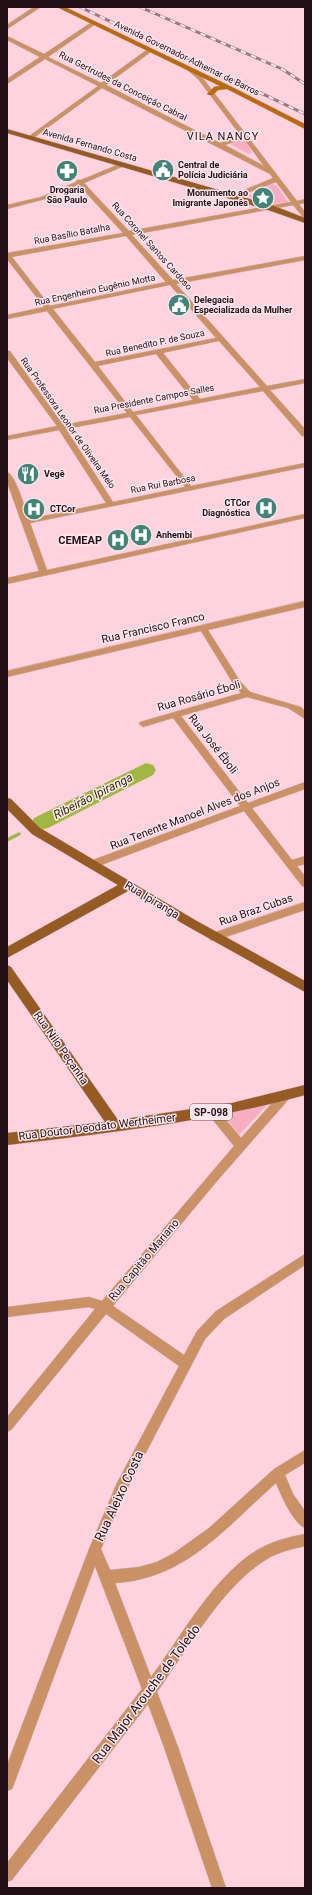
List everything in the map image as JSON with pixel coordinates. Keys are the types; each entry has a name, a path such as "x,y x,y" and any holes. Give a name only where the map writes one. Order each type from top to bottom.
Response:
{"main road":[{"name":"Avenida Governador Adhemar de Barros","path":"60,7 228,87 295,122 305,125"},
{"path":"211,94 216,88 228,87"},
{"name":"Avenida Fernando Costa","path":"7,132 271,208 305,221"},
{"name":"Rua Ipiranga","path":"7,802 36,830 214,937 305,987"},
{"path":"7,953 127,886"},
{"name":"Rua Nilo Peçanha","path":"7,970 115,1126"},
{"name":"Rua Doutor Deodato Wertheimer","path":"7,1139 213,1112 305,1090"}],"street":[{"path":"7,27 38,7"},
{"path":"7,82 94,23"},
{"name":"Rua Gertrudes da Conceição Cabral","path":"7,38 220,145 275,176"},
{"path":"30,138 150,50"},
{"path":"188,68 200,78 305,216"},
{"path":"220,145 245,137"},
{"path":"7,207 43,198 119,164"},
{"path":"232,197 275,176"},
{"name":"Rua Coronel Santos Cardoso","path":"78,182 127,233 305,434"},
{"name":"Rua Basílio Batalha","path":"7,256 305,201"},
{"path":"7,256 190,489"},
{"name":"Rua Engenheiro Eugênio Motta","path":"7,317 170,283 305,258"},
{"name":"Rua Benedito P. de Souza","path":"94,365 221,339"},
{"path":"158,352 198,401"},
{"name":"Rua Professora Leonor de Oliveira Melo","path":"7,353 61,427 111,504"},
{"name":"Rua Presidente Campos Salles","path":"7,438 305,381"},
{"name":"Rua Rui Barbosa","path":"25,522 305,465"},
{"path":"7,474 14,488 44,572"},
{"path":"7,581 305,516"},
{"name":"Rua Francisco Franco","path":"7,674 305,604"},
{"path":"203,628 237,683 247,694"},
{"name":"Rua Rosário Éboli","path":"143,724 247,694 291,706 298,709 305,716"},
{"name":"Rua José Éboli","path":"175,715 305,883"},
{"name":"Rua Tenente Manoel Alves dos Anjos","path":"93,864 305,785"},
{"path":"290,864 305,860"},
{"name":"Rua Braz Cubas","path":"214,937 305,906"},
{"name":"Rua Capitão Mariano","path":"7,1426 104,1307 240,1145 284,1096"},
{"path":"213,1112 240,1145"},
{"name":"Rua Aleixo Costa","path":"7,1784 95,1549 121,1487 201,1335 220,1315 305,1259"},
{"path":"7,1312 89,1302 104,1307 186,1364"},
{"path":"106,1577 138,1574 159,1568 175,1560 197,1546 278,1473 305,1456"},
{"path":"278,1473 289,1498 305,1522"},
{"name":"Rua Major Arouche de Toledo","path":"7,1875 149,1691 211,1606 241,1571 261,1554 277,1546 305,1540"},
{"path":"95,1549 172,1747 219,1888"}],"shaded area":[{"path":"242,140 246,141 252,153 249,154 230,144"},
{"path":"273,184 277,186 288,202 274,204 247,196"},
{"path":"267,1105 239,1135 222,1112"}],"waterway":[{"name":"Ribeirão Ipiranga","path":"41,823 146,770"},
{"name":"Ribeirão Ipiranga","path":"7,840 19,834"}],"railway":[{"path":"80,7 305,114"},
{"path":"140,7 282,69 305,84"}],"place":[{"name":"Central de Polícia Judiciária","path":"163,170"},
{"name":"Drogaria São Paulo","path":"67,171"},
{"name":"Monumento ao Imigrante Japonês","path":"263,198"},
{"name":"Delegacia Especializada da Mulher","path":"179,305"},
{"name":"Vegê","path":"28,474"},
{"name":"CTCor Diagnóstica","path":"266,508"},
{"name":"CTCor","path":"34,509"},
{"name":"Anhembi","path":"141,535"},
{"name":"CEMEAP","path":"118,540"}],"district":[{"name":"VILA NANCY","path":"223,136"}]}
